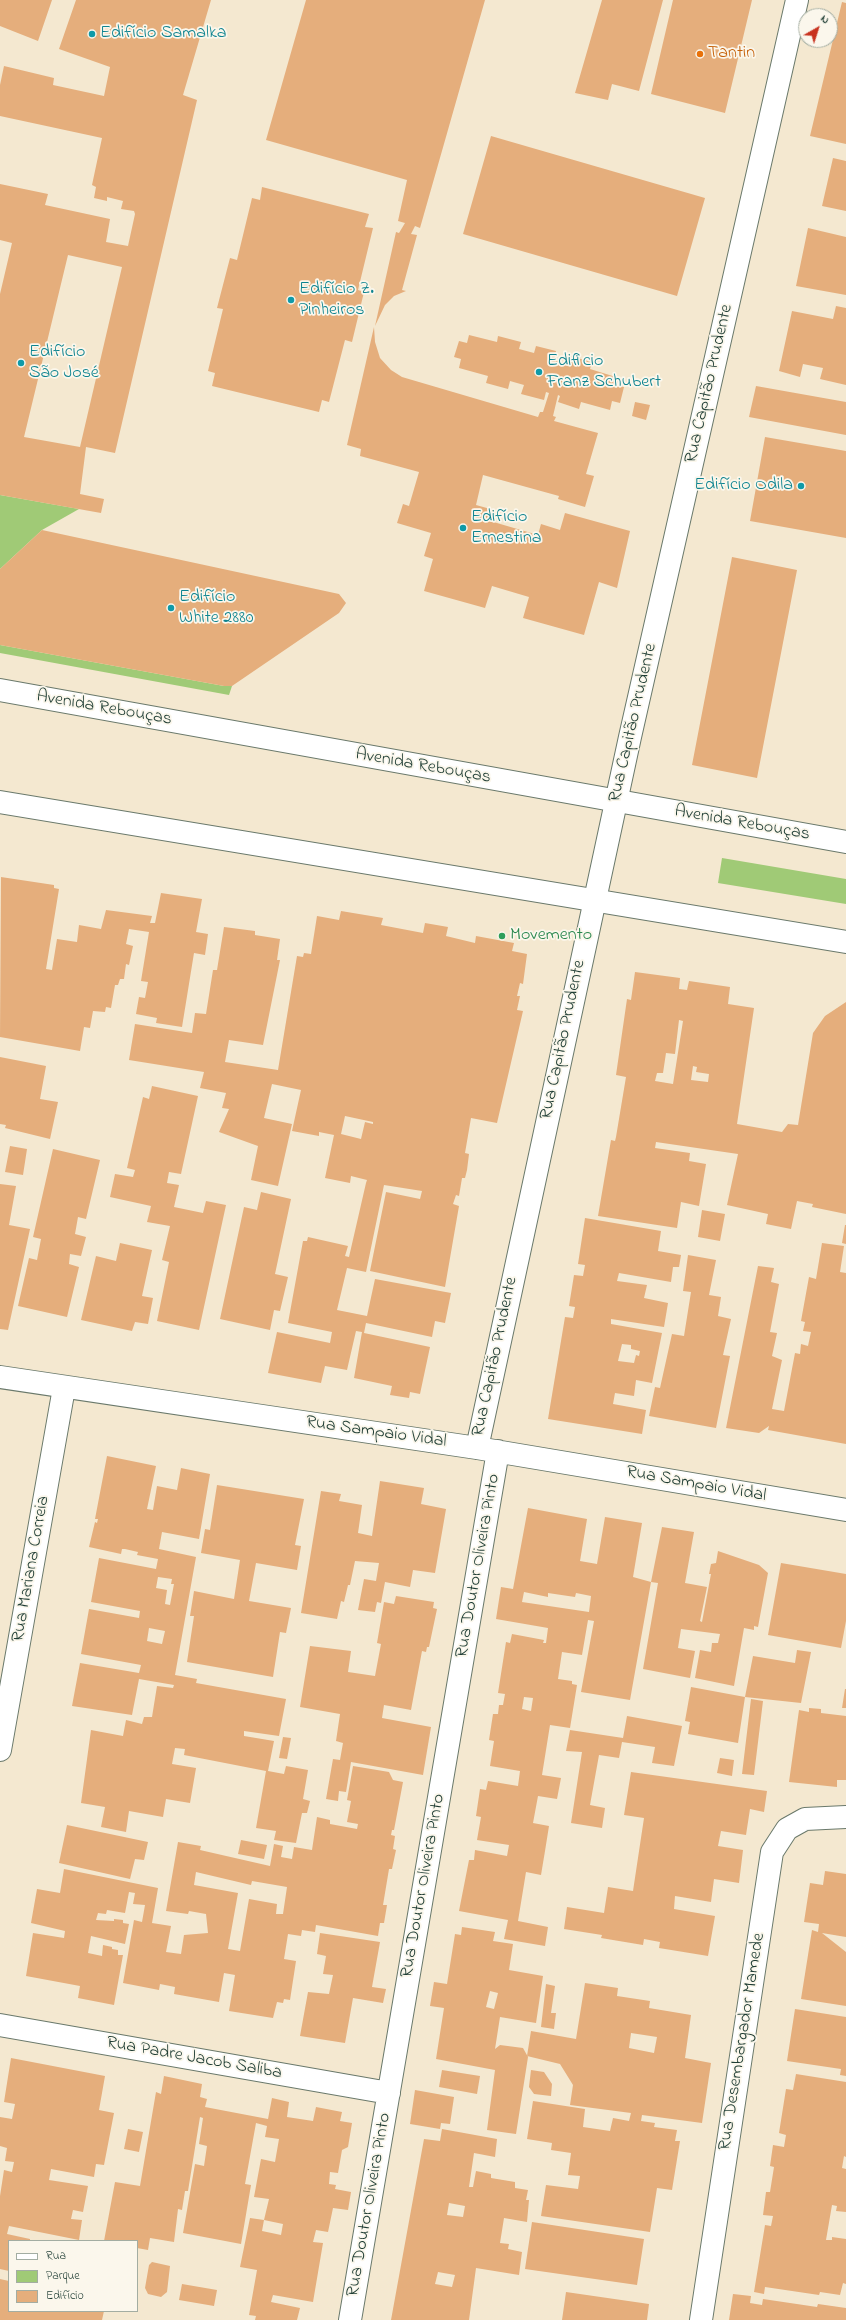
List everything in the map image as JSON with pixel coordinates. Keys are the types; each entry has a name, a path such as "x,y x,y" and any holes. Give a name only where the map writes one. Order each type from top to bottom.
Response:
{"street":[{"name":"Rua Capitão Prudente","path":"477,1448 594,900 797,0"},
{"name":"Avenida Rebouças","path":"0,690 616,802 846,842"},
{"path":"0,802 846,942"},
{"name":"Rua Sampaio Vidal","path":"0,1377 64,1388 498,1451 846,1510"},
{"name":"Rua Mariana Correia","path":"0,1750 64,1388"},
{"name":"Rua Doutor Oliveira Pinto","path":"350,2320 498,1451"},
{"name":"Rua Desembargador Mamede","path":"701,2320 772,1852 786,1829 805,1819 846,1817"},
{"name":"Rua Padre Jacob Saliba","path":"0,2025 389,2093"}],"green space":[{"path":"0,495 79,509 42,530 0,569"},
{"path":"0,645 224,686 232,686 229,695 0,653"},
{"path":"722,858 846,879 846,904 718,883"}],"building":[{"name":"Edifício Samalka","path":"0,0 52,0 38,41 0,26"},
{"path":"76,0 211,0 183,95 197,100 115,453 86,447 80,494 104,499 101,513 0,495 0,294 12,243 0,240 0,184 48,194 45,205 110,219 106,242 128,246 135,214 134,211 121,209 123,201 107,197 107,201 94,198 96,187 92,185 102,138 0,116 0,85 4,66 54,78 53,85 104,96 110,67 59,49","holes":["68,255 122,267 80,447 24,437"]},
{"path":"306,0 485,0 420,228 415,226 411,234 417,235 402,290 406,291 394,296 385,305 375,326 396,232 399,233 405,223 398,221 407,180 266,140"},
{"path":"602,0 663,0 639,91 612,84 608,100 575,93"},
{"name":"Tantin","path":"673,0 752,0 725,113 651,94"},
{"path":"842,2 846,3 846,144 810,136 831,48 838,48 838,19"},
{"path":"491,136 705,198 677,296 463,234"},
{"path":"833,158 846,161 846,211 822,206"},
{"name":"Edifício Z. Pinheiros","path":"262,187 369,214 365,227 373,228 358,290 364,292 352,342 345,340 329,402 322,400 319,412 212,386 215,373 208,371 223,309 217,308 230,258 237,260 252,198 260,200"},
{"path":"808,228 846,237 846,295 796,286"},
{"path":"836,306 846,308 846,385 820,379 823,368 803,364 800,377 779,371 792,311 833,319"},
{"path":"374,327 375,342 380,358 391,370 402,377 538,417 540,412 543,412 549,393 546,392 544,400 521,394 524,385 510,381 508,389 486,383 488,376 459,368 461,359 454,357 459,341 467,343 469,335 497,342 498,336 521,342 519,349 534,353 536,346 556,351 554,360 568,364 570,356 592,362 590,369 619,378 617,386 624,387 620,403 612,401 610,410 581,402 579,409 558,402 560,396 558,395 553,416 556,417 554,421 598,433 586,474 594,476 585,507 558,499 559,496 483,475 476,505 494,510 490,521 538,535 541,524 560,530 565,513 630,531 617,588 599,582 584,635 523,618 529,597 492,586 485,608 424,591 433,559 424,556 431,533 397,523 403,504 409,506 419,472 360,456 361,449 347,445"},
{"path":"756,386 846,402 846,435 749,417"},
{"path":"635,402 650,405 646,420 632,416"},
{"name":"Edifício Odila","path":"765,437 846,451 846,538 750,521"},
{"name":"Edifício White 2880","path":"42,530 339,594 346,603 339,613 232,686 224,686 0,645 0,569"},
{"path":"732,557 797,570 757,778 692,765"},
{"path":"1,877 54,885 54,888 59,889 46,969 52,970 57,939 77,942 79,925 101,929 106,910 152,916 150,923 155,923 161,893 202,899 196,932 208,934 205,955 194,953 182,1027 156,1023 157,1018 136,1014 139,997 145,998 148,982 141,981 149,932 129,929 126,944 133,946 129,965 126,964 124,979 120,979 118,985 115,985 111,1008 106,1007 105,1012 93,1011 90,1028 84,1027 80,1051 0,1037"},
{"path":"341,911 383,918 381,925 423,933 425,923 448,927 446,936 475,943 476,936 514,943 512,951 527,954 523,984 520,983 517,996 520,996 517,1010 523,1011 497,1123 471,1118 465,1153 469,1154 467,1170 465,1178 462,1178 459,1196 456,1195 453,1204 459,1206 445,1287 370,1271 386,1192 420,1199 422,1191 384,1185 366,1272 347,1268 337,1310 367,1316 375,1279 451,1293 445,1323 435,1321 432,1337 366,1323 364,1333 430,1347 420,1394 410,1392 409,1398 390,1395 392,1386 354,1378 362,1332 356,1331 347,1370 325,1366 321,1383 268,1373 277,1332 330,1343 332,1332 288,1323 303,1241 307,1241 308,1237 348,1246 345,1256 349,1257 367,1180 351,1176 350,1183 325,1178 334,1135 319,1132 319,1136 292,1131 301,1090 272,1084 264,1118 292,1124 278,1186 251,1180 258,1146 219,1132 229,1109 222,1108 226,1093 200,1088 204,1072 129,1060 135,1024 192,1033 195,1013 206,1014 213,970 217,970 224,927 255,931 255,935 280,939 277,960 280,960 263,1045 229,1040 225,1062 278,1070 297,956 303,957 304,953 311,954 317,916 339,920","holes":["345,1116 373,1122 373,1124 365,1122 361,1139 341,1134"]},
{"path":"635,972 680,978 679,989 687,990 689,981 730,987 728,1004 754,1008 737,1124 782,1132 788,1124 798,1125 813,1033 825,1016 846,1002 846,1214 812,1207 813,1204 797,1201 791,1229 766,1224 768,1214 727,1205 738,1154 656,1142 655,1148 690,1153 689,1161 706,1164 699,1206 681,1202 677,1228 598,1216 611,1140 615,1141 616,1137 626,1077 616,1075 627,999 631,1000","holes":["679,1020 683,1021 673,1084 655,1081 657,1073 663,1073 666,1053 675,1054","693,1066 697,1067 696,1072 709,1074 708,1082 691,1080"]},
{"path":"0,1057 46,1066 40,1099 58,1102 50,1139 5,1128 6,1125 0,1124"},
{"path":"152,1086 198,1096 181,1174 169,1172 167,1183 179,1185 174,1207 203,1213 206,1201 226,1205 199,1330 157,1321 169,1262 162,1260 170,1226 147,1222 151,1206 110,1197 115,1174 133,1177 135,1170 127,1168 143,1097 149,1099"},
{"path":"10,1146 27,1149 23,1175 5,1172"},
{"path":"53,1149 100,1160 86,1219 78,1217 75,1234 86,1237 81,1256 70,1254 69,1264 79,1267 67,1317 18,1306 29,1258 37,1260 41,1239 33,1237"},
{"path":"0,1184 16,1186 9,1225 30,1229 8,1330 0,1329"},
{"path":"261,1192 291,1199 275,1274 288,1277 280,1311 274,1310 270,1330 220,1319 244,1207 257,1210"},
{"path":"702,1210 725,1214 720,1241 698,1237"},
{"path":"585,1218 661,1231 658,1251 681,1255 679,1267 673,1267 671,1282 619,1273 617,1281 647,1285 644,1298 668,1303 664,1327 611,1319 611,1324 662,1333 652,1383 636,1380 634,1396 615,1393 613,1404 646,1410 642,1434 548,1419 565,1317 573,1318 575,1307 569,1306 574,1275 583,1276 585,1265 578,1264","holes":["622,1344 631,1345 631,1349 640,1351 639,1356 636,1355 634,1363 618,1361"]},
{"path":"846,1225 846,1244 842,1243"},
{"path":"120,1243 152,1250 142,1296 153,1298 148,1324 135,1322 132,1331 81,1320 96,1256 116,1261"},
{"path":"822,1243 844,1246 840,1272 846,1273 846,1444 768,1430 769,1426 759,1433 726,1428 758,1266 774,1268 771,1282 779,1284 770,1332 777,1333 772,1356 782,1360 772,1409 784,1411 795,1353 800,1354 801,1344 808,1346 811,1332 803,1331 805,1322 801,1321 809,1277 816,1279"},
{"path":"688,1255 716,1260 709,1295 721,1297 718,1316 731,1319 723,1355 730,1356 716,1428 649,1416 655,1387 660,1388 672,1334 684,1336 691,1292 683,1291"},
{"path":"107,1456 156,1466 147,1509 153,1510 157,1486 177,1490 181,1468 210,1474 199,1539 162,1532 159,1549 196,1557 175,1675 197,1679 196,1683 286,1699 279,1736 244,1731 244,1736 274,1741 268,1771 284,1774 286,1766 308,1770 303,1799 310,1801 307,1813 302,1813 296,1843 274,1840 276,1831 256,1828 266,1771 184,1755 185,1749 175,1748 172,1764 196,1768 190,1803 166,1799 163,1817 129,1811 126,1832 101,1827 105,1807 81,1803 91,1730 123,1736 126,1720 142,1724 144,1717 152,1717 157,1686 173,1688 174,1685 139,1679 132,1715 72,1706 80,1663 139,1673 141,1665 81,1654 89,1609 139,1618 140,1611 91,1602 99,1558 156,1569 158,1559 137,1555 138,1552 125,1549 122,1549 121,1554 89,1547 95,1522 97,1523 98,1519 95,1519","holes":["158,1577 172,1579 171,1584 174,1584 170,1605 165,1604 167,1590 156,1588","149,1628 165,1631 162,1644 147,1641"]},
{"path":"380,1481 424,1488 421,1504 446,1509 435,1573 413,1570 410,1587 385,1582 381,1603 377,1602 375,1612 358,1610 364,1579 376,1581 379,1563 355,1561 350,1585 348,1585 344,1602 341,1601 337,1619 301,1613 321,1491 341,1494 339,1501 362,1505 358,1533 372,1536"},
{"path":"217,1485 304,1499 295,1545 301,1546 297,1570 256,1563 249,1601 291,1608 286,1633 280,1632 273,1677 187,1662 194,1616 190,1616 194,1591 234,1599 240,1560 201,1553 205,1529 210,1530"},
{"path":"528,1508 587,1519 580,1561 597,1564 605,1517 642,1523 633,1577 651,1582 630,1700 581,1692 594,1621 588,1620 582,1655 562,1652 558,1679 572,1681 572,1684 577,1685 570,1728 550,1725 542,1775 561,1778 557,1799 538,1796 533,1823 549,1826 545,1851 541,1875 526,1872 518,1921 548,1927 545,1946 504,1939 508,1920 459,1911 469,1860 474,1860 475,1850 507,1856 509,1845 477,1840 481,1817 476,1816 480,1789 486,1790 488,1781 518,1786 520,1771 490,1766 494,1741 489,1740 493,1714 498,1714 499,1705 503,1705 505,1694 498,1693 506,1642 510,1643 512,1634 544,1640 543,1643 546,1643 548,1628 496,1619 501,1587 513,1589","holes":["524,1592 548,1597 548,1593 575,1597 576,1593 591,1596 589,1612 522,1602","524,1697 533,1698 531,1711 522,1709"]},
{"path":"662,1527 694,1532 685,1583 707,1587 700,1621 702,1622 711,1574 709,1574 711,1564 716,1563 718,1551 759,1565 768,1573 758,1627 754,1626 754,1630 744,1628 734,1686 695,1678 700,1650 711,1652 712,1643 718,1643 720,1634 681,1629 678,1648 695,1651 690,1678 643,1669 658,1583 651,1582"},
{"path":"781,1563 846,1574 846,1621 841,1648 768,1635"},
{"path":"396,1596 434,1602 433,1608 437,1609 429,1647 427,1647 426,1652 422,1651 411,1710 384,1705 382,1718 431,1727 423,1775 351,1762 346,1792 339,1791 338,1801 326,1799 333,1759 340,1760 343,1743 336,1741 340,1714 300,1707 310,1646 351,1651 348,1672 375,1676 381,1644 377,1643 384,1602 394,1604"},
{"path":"797,1650 811,1652 801,1703 745,1697 753,1656 795,1663"},
{"path":"691,1687 745,1697 738,1743 688,1734 690,1722 685,1721"},
{"path":"845,1689 846,1708 842,1708"},
{"path":"751,1699 763,1701 754,1775 742,1774"},
{"path":"809,1708 821,1709 821,1713 846,1716 846,1780 837,1780 837,1787 789,1782 799,1710 809,1712"},
{"path":"627,1716 682,1726 674,1766 652,1763 655,1747 622,1742 619,1758 599,1755 590,1805 605,1808 602,1828 571,1823 582,1752 566,1751 570,1730 623,1738"},
{"path":"283,1737 291,1738 287,1759 279,1758"},
{"path":"720,1758 734,1760 732,1776 717,1773"},
{"path":"353,1766 389,1772 393,1780 403,1782 394,1830 392,1830 391,1835 395,1836 393,1849 396,1850 392,1869 389,1869 383,1905 387,1905 384,1923 380,1923 378,1936 316,1925 315,1932 302,1930 301,1936 288,1934 284,1959 296,1961 290,2000 284,1999 283,2003 277,2002 273,2018 229,2011 235,1975 224,1973 219,2002 174,1994 175,1987 160,1984 159,1990 123,1983 134,1920 142,1922 145,1905 133,1904 135,1893 129,1892 125,1913 107,1910 106,1914 98,1913 96,1920 123,1920 123,1923 129,1924 125,1944 91,1936 88,1953 102,1956 103,1945 118,1950 118,1955 123,1955 114,2005 78,1998 80,1986 26,1976 33,1933 64,1938 65,1931 31,1923 37,1889 60,1893 64,1869 158,1888 152,1923 171,1926 166,1952 181,1954 184,1935 208,1933 206,1914 189,1911 188,1914 166,1911 178,1842 201,1846 200,1850 270,1866 274,1844 283,1846 281,1857 292,1859 294,1847 312,1850 317,1817 330,1820 330,1824 357,1829 358,1824 347,1822 351,1801 347,1800","holes":["196,1872 251,1885 252,1881 287,1887 283,1914 276,1914 277,1904 249,1899 240,1951 228,1949 238,1893 194,1885"]},
{"path":"631,1772 767,1791 764,1812 750,1809 746,1835 721,1831 718,1846 743,1850 739,1883 714,1879 711,1902 675,1896 674,1909 715,1916 708,1956 659,1948 660,1942 644,1939 643,1945 601,1938 602,1935 564,1929 567,1907 604,1913 608,1887 633,1891 644,1818 624,1815"},
{"path":"67,1825 148,1842 144,1860 135,1859 130,1879 59,1863"},
{"path":"241,1840 267,1845 264,1859 238,1854"},
{"path":"825,1871 846,1874 846,1937 822,1933 846,1952 846,2006 801,1999 812,1930 818,1932 819,1924 804,1922 810,1883 823,1885"},
{"path":"462,1927 495,1932 493,1941 513,1944 509,1970 543,1976 536,2023 500,2017 495,2049 500,2045 523,2048 528,2057 516,2134 487,2130 495,2070 436,2059 444,2008 430,2006 434,1982 447,1984 455,1934 461,1935","holes":["490,1991 498,1993 494,2009 486,2007"]},
{"path":"320,1933 380,1942 372,1987 386,1989 383,2003 353,1998 345,2043 300,2036 308,1992 329,1994 333,1975 323,1974 326,1956 317,1954"},
{"path":"585,1983 618,1988 617,1996 650,2001 649,2008 691,2015 685,2058 711,2063 702,2123 642,2115 641,2121 655,2123 654,2127 677,2130 675,2141 680,2141 672,2190 657,2188 650,2232 541,2216 546,2185 578,2189 580,2176 568,2175 571,2153 551,2150 552,2143 527,2139 533,2101 585,2109 583,2127 610,2131 613,2118 629,2121 631,2113 570,2105 573,2085 560,2064 527,2056 531,2031 576,2039","holes":["631,2033 657,2037 654,2053 629,2048"]},
{"path":"546,1984 555,1986 551,2013 556,2013 554,2029 541,2027"},
{"path":"795,2009 846,2017 846,2076 840,2075 841,2069 787,2061"},
{"path":"11,2058 105,2076 99,2110 114,2113 104,2165 96,2164 94,2177 51,2169 49,2180 88,2186 83,2212 73,2210 71,2219 82,2220 79,2240 9,2226 7,2234 30,2240 8,2240 8,2271 0,2269 0,2196 4,2170 12,2172 14,2162 5,2161 7,2148 0,2146 0,2117 12,2119 15,2104 4,2102"},
{"path":"442,2070 480,2076 477,2094 439,2087"},
{"path":"531,2070 544,2072 552,2084 551,2096 534,2094 529,2087"},
{"path":"796,2074 846,2082 846,2157 844,2156 842,2168 846,2169 846,2212 836,2211 837,2206 832,2205 826,2240 832,2240 832,2237 846,2239 846,2284 843,2283 840,2295 820,2292 819,2295 765,2287 764,2294 754,2292 765,2225 771,2226 773,2216 763,2215 766,2192 770,2192 774,2167 770,2166 773,2145 784,2147 786,2135 779,2133 786,2089 793,2090"},
{"path":"164,2076 202,2084 200,2097 207,2099 205,2107 268,2119 272,2098 289,2102 287,2117 313,2121 316,2107 342,2112 340,2121 352,2123 348,2147 342,2150 338,2173 330,2172 329,2184 336,2185 335,2189 351,2192 348,2210 333,2208 328,2232 316,2230 313,2242 323,2243 313,2302 273,2295 271,2302 300,2308 297,2320 255,2320 256,2316 249,2315 257,2270 240,2267 250,2218 264,2220 269,2199 254,2197 261,2159 275,2162 279,2139 265,2137 267,2126 256,2123 245,2184 251,2185 241,2244 183,2233 195,2164 204,2166 207,2146 199,2144 203,2118 200,2117 188,2191 185,2191 182,2210 178,2209 174,2242 150,2238 148,2250 138,2248 138,2240 104,2240 115,2182 140,2186 156,2092 161,2094","holes":["264,2220 283,2224 281,2235 262,2231"]},
{"path":"415,2090 454,2097 450,2124 441,2123 440,2129 410,2124"},
{"path":"128,2129 143,2132 139,2152 124,2149"},
{"path":"442,2129 497,2139 495,2157 474,2153 469,2187 473,2187 476,2171 491,2174 491,2178 515,2182 515,2188 528,2190 526,2200 529,2200 527,2222 504,2218 500,2243 509,2244 508,2249 522,2252 519,2275 476,2268 469,2320 391,2320 424,2139 440,2141","holes":["449,2203 465,2206 463,2217 447,2215","438,2272 455,2275 452,2287 435,2284"]},
{"path":"532,2222 644,2239 637,2285 525,2269"},
{"path":"152,2262 170,2266 167,2292 161,2297 148,2294 145,2288 149,2265"},
{"path":"0,2279 8,2281 8,2312 104,2312 102,2320 0,2320"},
{"path":"182,2284 217,2290 214,2306 179,2300"},
{"path":"566,2292 649,2304 647,2320 562,2320"},
{"path":"733,2294 751,2296 750,2303 762,2305 763,2299 817,2307 818,2304 846,2308 846,2320 729,2320"}],"place":[{"name":"Edifício Samalka","path":"92,34"},
{"name":"Tantin","path":"700,54"},
{"name":"Edifício Z. Pinheiros","path":"291,300"},
{"name":"Edifício São José","path":"21,363"},
{"name":"Edificio Franz Schubert","path":"539,372"},
{"name":"Edifício Odila","path":"801,486"},
{"name":"Edifício Ernestina","path":"463,528"},
{"name":"Edifício White 2880","path":"171,608"},
{"name":"Movemento","path":"502,936"}]}
